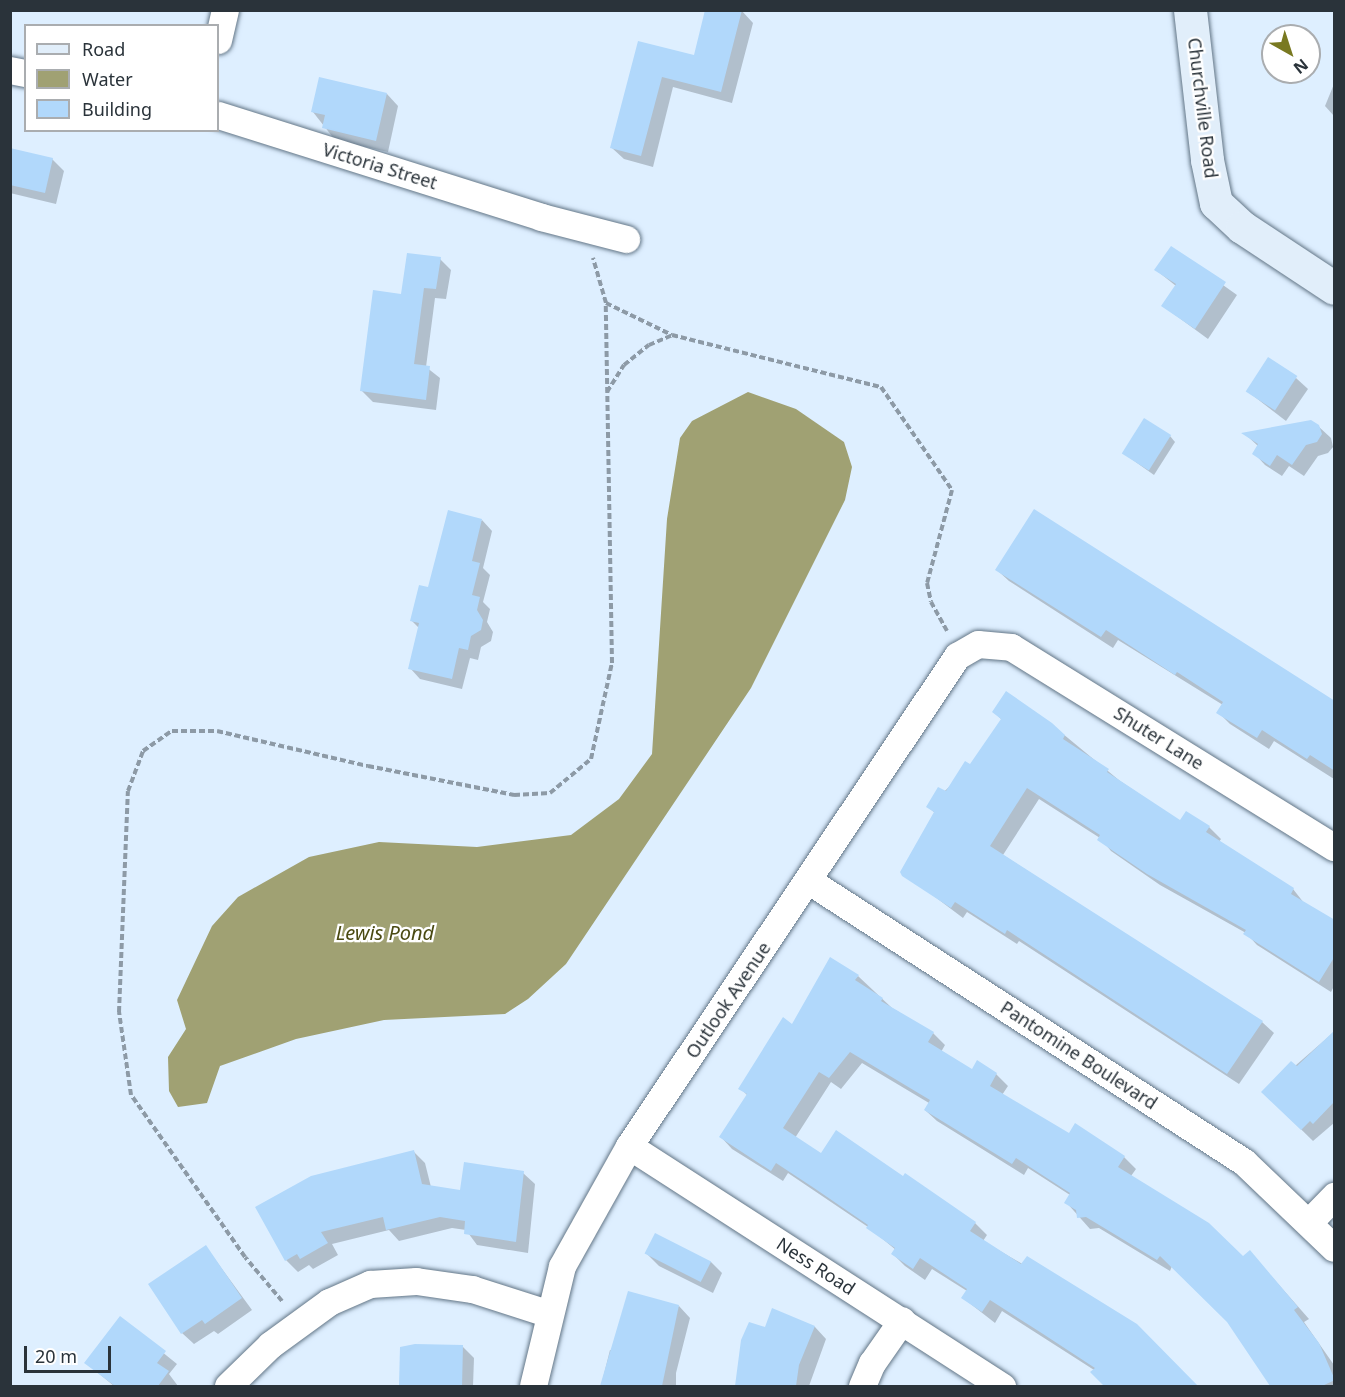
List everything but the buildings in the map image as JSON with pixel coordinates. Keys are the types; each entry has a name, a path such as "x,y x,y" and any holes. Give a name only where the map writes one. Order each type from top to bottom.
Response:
{"street":[{"path":"219,36 225,10"},
{"name":"Churchville Road","path":"1190,10 1207,160 1216,203 1242,227 1335,288"},
{"name":"Victoria Street","path":"219,115 542,217 626,239"},
{"name":"Shuter Lane","path":"967,650 1011,647 1335,847"},
{"name":"Outlook Avenue","path":"533,1386 548,1313 562,1266 629,1146 967,650"},
{"name":"Pantomine Boulevard","path":"809,881 1244,1162 1310,1221 1335,1248"},
{"name":"Ness Road","path":"629,1146 1002,1386"},
{"path":"1310,1221 1335,1196"},
{"path":"228,1386 270,1345 328,1302 370,1284 416,1281 472,1289 548,1313"},
{"path":"861,1386 872,1363 902,1320"}],"path":[{"path":"301,1323 245,1257 131,1095 119,1012 128,791 143,751 172,730 217,731 368,766 514,795 550,793 591,759 612,663 612,492 606,392 606,303 585,228"},
{"path":"606,303 672,335 881,387 952,490 927,584 931,602 967,650"},
{"path":"606,392 624,365 649,345 672,335"}],"water":[{"name":"Lewis Pond","path":"748,392 796,409 844,442 852,467 845,500 751,688 566,964 528,999 505,1014 384,1020 296,1039 220,1066 207,1103 178,1107 169,1091 168,1057 186,1029 177,1000 212,926 238,897 309,857 379,842 477,847 571,835 619,799 652,754 667,519 680,438 692,421"}]}
